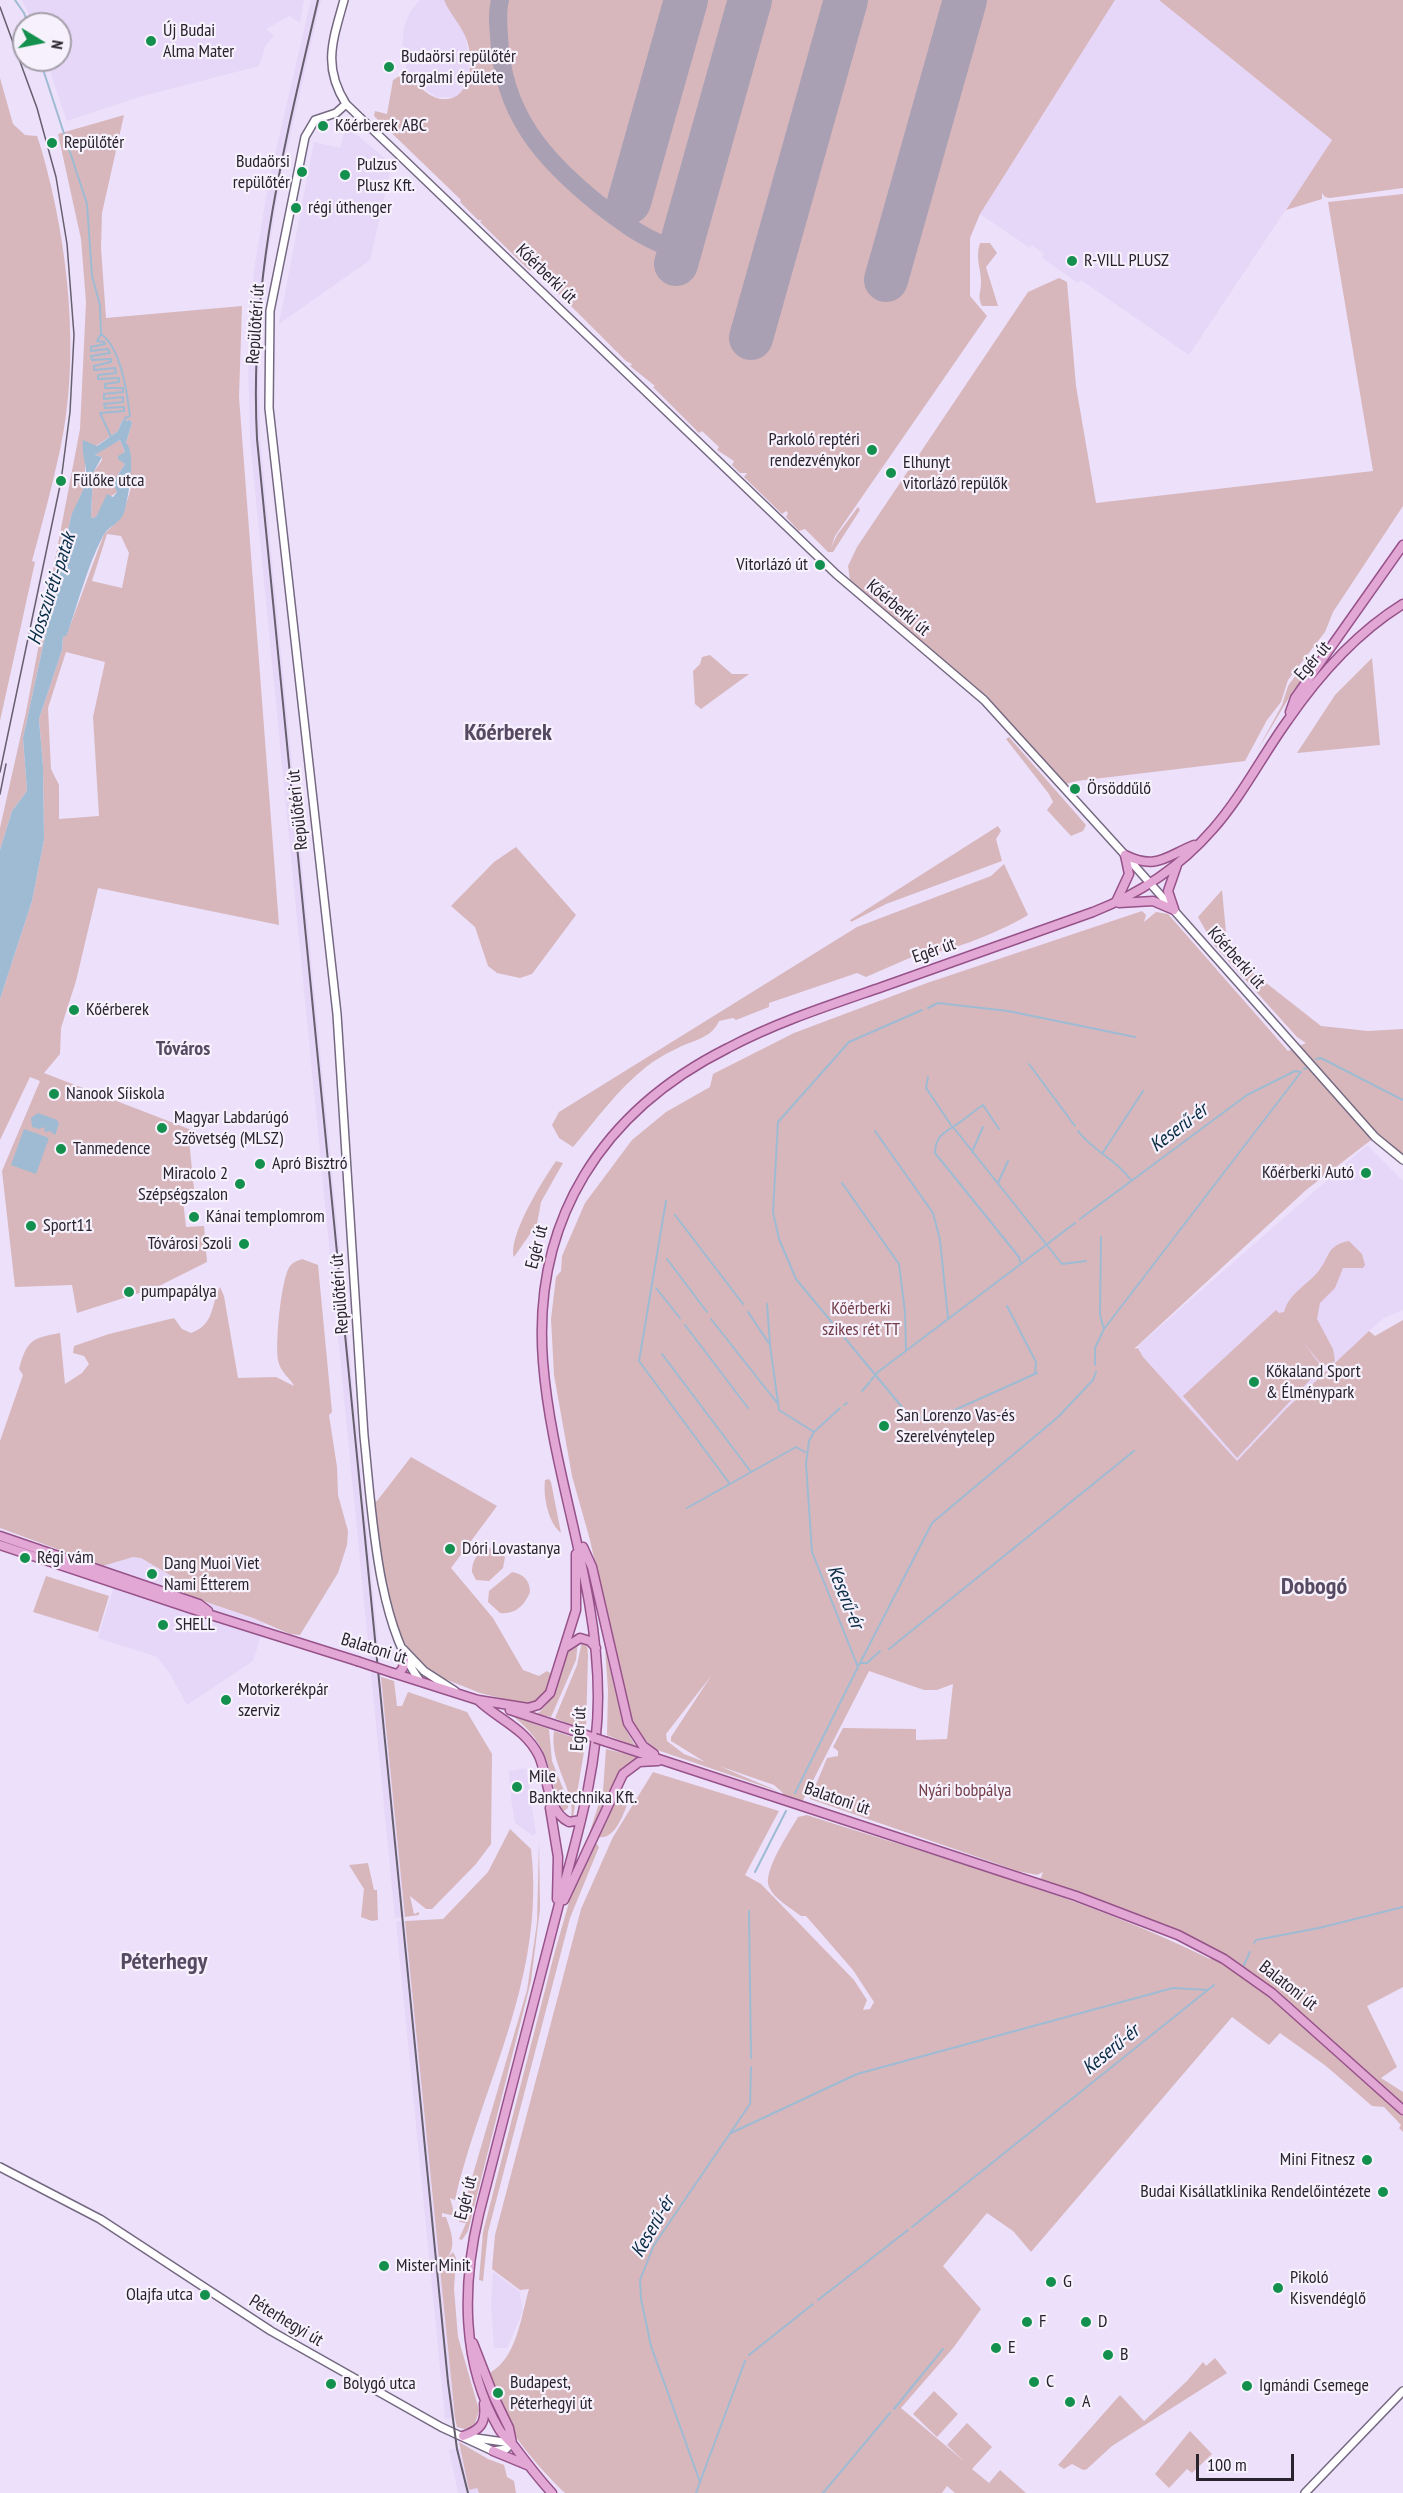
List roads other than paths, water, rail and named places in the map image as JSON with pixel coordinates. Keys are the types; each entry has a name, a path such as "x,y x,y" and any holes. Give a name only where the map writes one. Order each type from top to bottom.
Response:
{"main road":[{"path":"1287,721 1295,698 1403,545"},
{"name":"Egér út","path":"552,2493 512,2443 500,2432 483,2394 472,2359 467,2293 474,2235 581,1820 597,1731 597,1648 589,1595 547,1399 542,1339 543,1300 548,1264 561,1220 579,1182 611,1136 663,1088 729,1047 813,1011 1116,903 1177,864 1200,842 1240,795 1287,721 1317,680 1366,630 1403,604"},
{"path":"1125,855 1142,862 1160,862 1200,842"},
{"path":"1125,855 1129,874 1116,903 1153,901 1174,910"},
{"path":"1174,910 1168,891 1177,864"},
{"path":"478,1700 517,1707 538,1705 553,1687 577,1601 575,1531"},
{"path":"575,1531 592,1567 630,1728 643,1746 665,1761"},
{"name":"Balatoni út","path":"0,1536 199,1604 211,1613"},
{"name":"Balatoni út","path":"0,1545 1076,1896 1155,1925 1224,1959 1292,2008 1403,2110"},
{"path":"565,1647 580,1638 591,1641 597,1648"},
{"path":"395,1673 403,1668 404,1658"},
{"path":"478,1700 509,1721 528,1738 541,1760 557,1813 561,1818 571,1822 581,1820"},
{"path":"556,1917 623,1774 639,1762 665,1761"},
{"path":"548,1786 558,1857 556,1917"},
{"name":"Egér út","path":"471,2340 509,2428 512,2443"},
{"path":"463,2436 475,2432 483,2423 483,2394"},
{"path":"493,2451 528,2465"}],"street":[{"path":"344,0 330,57 334,81 346,104"},
{"name":"Kőérberki út","path":"346,104 836,573 984,700 1375,1137 1403,1160"},
{"name":"Repülőtéri út","path":"346,104 336,113 315,120 305,137 271,301 268,408 337,1014 368,1468 387,1608 404,1658 420,1681"},
{"name":"Repülőtéri út","path":"399,1645 424,1671 460,1694"},
{"name":"Péterhegyi út","path":"0,2167 100,2219 271,2331 441,2427 493,2451"},
{"path":"1305,2493 1403,2391"},
{"name":"Péterhegyi út","path":"463,2436 512,2443"},
{"path":"493,2451 506,2449 512,2443"}],"water":[{"path":"130,420 132,423 126,443 131,456 128,498 122,517 105,533 92,560 67,635 63,637 62,650 39,719 43,767 44,840 32,901 0,999 0,850 12,811 27,791 23,738 71,517 85,482 83,440 97,446 118,431 122,421","holes":["120,440 125,452 118,456 118,459 125,464 113,482 117,492 113,497 107,494 96,517 91,518 93,473 102,457 95,455"]},
{"path":"38,1113 57,1120 59,1124 55,1135 50,1131 45,1132 44,1127 39,1129 32,1127 31,1118"},
{"path":"24,1129 49,1138 36,1174 11,1165"}],"waterway":[{"name":"Hosszúréti-patak","path":"15,0 23,12"},
{"name":"Hosszúréti-patak","path":"44,72 87,204 92,276 100,305 101,334 114,349 122,371 130,416 125,418 124,423"},
{"path":"101,334 97,341 105,344 91,347 91,351 108,349 110,353 91,356 92,360 111,359 111,362 94,366 94,370 115,368 116,373 98,375 98,379 119,378 119,382 105,384 105,388 123,388 123,392 104,394 104,399 123,397 123,402 104,404 105,408 124,407 124,411 100,413 112,439"},
{"path":"928,1008 938,1003 1008,1011 1135,1037"},
{"path":"922,1010 849,1042 778,1122 773,1212 779,1239 796,1279 911,1418 937,1418 1037,1373"},
{"path":"1316,1059 1321,1058 1403,1100"},
{"path":"1029,1064 1075,1126"},
{"name":"Keserű-ér","path":"1080,1219 1247,1095 1295,1071 1301,1072"},
{"path":"1095,1365 1095,1348 1104,1329 1301,1072"},
{"path":"928,1077 926,1088 951,1125"},
{"path":"1102,1154 1143,1091"},
{"path":"999,1129 983,1105 940,1136 935,1153 1019,1257 1020,1262"},
{"path":"953,1127 1062,1264 1086,1261"},
{"path":"972,1152 983,1127"},
{"path":"875,1131 933,1213 940,1240 948,1318"},
{"path":"1078,1131 1131,1180"},
{"path":"998,1183 1008,1161"},
{"path":"842,1183 899,1264 905,1312 906,1350"},
{"path":"666,1201 639,1361 730,1484"},
{"path":"675,1215 743,1304"},
{"name":"Keserű-ér","path":"871,1380 878,1372 1075,1223"},
{"path":"1101,1237 1100,1315 1104,1329"},
{"path":"667,1259 707,1312"},
{"path":"656,1288 680,1318"},
{"path":"767,1304 770,1343"},
{"path":"1007,1306 1036,1362 1035,1374"},
{"path":"748,1312 770,1345 779,1410 814,1432"},
{"path":"711,1319 778,1404"},
{"path":"685,1325 748,1408"},
{"path":"662,1354 751,1472"},
{"path":"859,1665 932,1523 1058,1417 1093,1380 1096,1372"},
{"name":"Keserű-ér","path":"862,1391 870,1382"},
{"name":"Keserű-ér","path":"795,1793 858,1667 812,1552 806,1464 809,1441 814,1432 840,1408"},
{"path":"687,1508 796,1447 805,1452"},
{"path":"889,1649 1134,1451"},
{"path":"860,1663 867,1663 880,1651"},
{"name":"Keserű-ér","path":"755,1872 786,1811"},
{"name":"Keserű-ér","path":"1254,1943 1256,1940 1319,1928 1403,1907"},
{"name":"Keserű-ér","path":"749,1911 751,2058"},
{"name":"Keserű-ér","path":"1243,1967 1250,1952"},
{"name":"Keserű-ér","path":"912,2227 1214,1985"},
{"path":"731,2133 857,2074 1173,1988 1208,1990"},
{"name":"Keserű-ér","path":"696,2493 700,2482 651,2346 641,2299 640,2280 654,2245 750,2104 751,2067"},
{"name":"Keserű-ér","path":"818,2300 908,2230"},
{"name":"Keserű-ér","path":"749,2355 813,2304"},
{"path":"894,2409 943,2349"},
{"name":"Keserű-ér","path":"700,2482 745,2361"},
{"path":"823,2493 890,2413"}],"tram line":[{"path":"0,7 37,108 56,177 67,244 74,335 70,412 61,481 0,772"},
{"path":"0,794 6,764"}],"railway":[{"path":"318,0 271,217 258,325 257,439 448,2382 457,2449 468,2493"}],"place":[{"name":"Új Budai Alma Mater","path":"151,41"},
{"name":"Budaörsi repülőtér forgalmi épülete","path":"389,67"},
{"name":"Kőérberek ABC","path":"323,126"},
{"name":"Repülőtér","path":"52,143"},
{"name":"Budaörsi repülőtér","path":"302,172"},
{"name":"Pulzus Plusz Kft.","path":"345,175"},
{"name":"régi úthenger","path":"296,208"},
{"name":"R-VILL PLUSZ","path":"1072,261"},
{"name":"Parkoló reptéri rendezvénykor","path":"872,450"},
{"name":"Elhunyt vitorlázó repülők","path":"891,473"},
{"name":"Fülőke utca","path":"61,481"},
{"name":"Vitorlázó út","path":"820,565"},
{"name":"Örsöddűlő","path":"1075,789"},
{"name":"Kőérberek","path":"74,1010"},
{"name":"Nanook Síiskola","path":"54,1094"},
{"name":"Magyar Labdarúgó Szövetség (MLSZ)","path":"162,1128"},
{"name":"Tanmedence","path":"61,1149"},
{"name":"Apró Bisztró","path":"260,1164"},
{"name":"Kőérberki Autó","path":"1366,1173"},
{"name":"Miracolo 2 Szépségszalon","path":"240,1184"},
{"name":"Kánai templomrom","path":"194,1217"},
{"name":"Sport11","path":"31,1226"},
{"name":"Tóvárosi Szoli","path":"244,1244"},
{"name":"pumpapálya","path":"129,1292"},
{"name":"Kőkaland Sport & Élménypark","path":"1254,1382"},
{"name":"San Lorenzo Vas-és Szerelvénytelep","path":"884,1426"},
{"name":"Dóri Lovastanya","path":"450,1549"},
{"name":"Régi vám","path":"25,1558"},
{"name":"Dang Muoi Viet Nami Étterem","path":"152,1574"},
{"name":"SHELL","path":"163,1625"},
{"name":"Motorkerékpár szerviz","path":"226,1700"},
{"name":"Mile Banktechnika Kft.","path":"517,1787"},
{"name":"Mini Fitnesz","path":"1367,2160"},
{"name":"Budai Kisállatklinika Rendelőintézete","path":"1383,2192"},
{"name":"Mister Minit","path":"384,2266"},
{"name":"G","path":"1051,2282"},
{"name":"Pikoló Kisvendéglő","path":"1278,2288"},
{"name":"Olajfa utca","path":"205,2295"},
{"name":"F","path":"1027,2322"},
{"name":"D","path":"1086,2322"},
{"name":"E","path":"996,2348"},
{"name":"B","path":"1108,2355"},
{"name":"C","path":"1034,2382"},
{"name":"Bolygó utca","path":"331,2384"},
{"name":"Igmándi Csemege","path":"1247,2386"},
{"name":"Budapest, Péterhegyi út","path":"498,2393"},
{"name":"A","path":"1070,2402"}],"district":[{"name":"Kőérberek","path":"508,733"},
{"name":"Tóváros","path":"183,1049"},
{"name":"Dobogó","path":"1314,1587"},
{"name":"Péterhegy","path":"164,1962"}],"park label":[{"name":"Kőérberki szikes rét TT","path":"861,1319"},
{"name":"Nyári bobpálya","path":"965,1791"}]}
